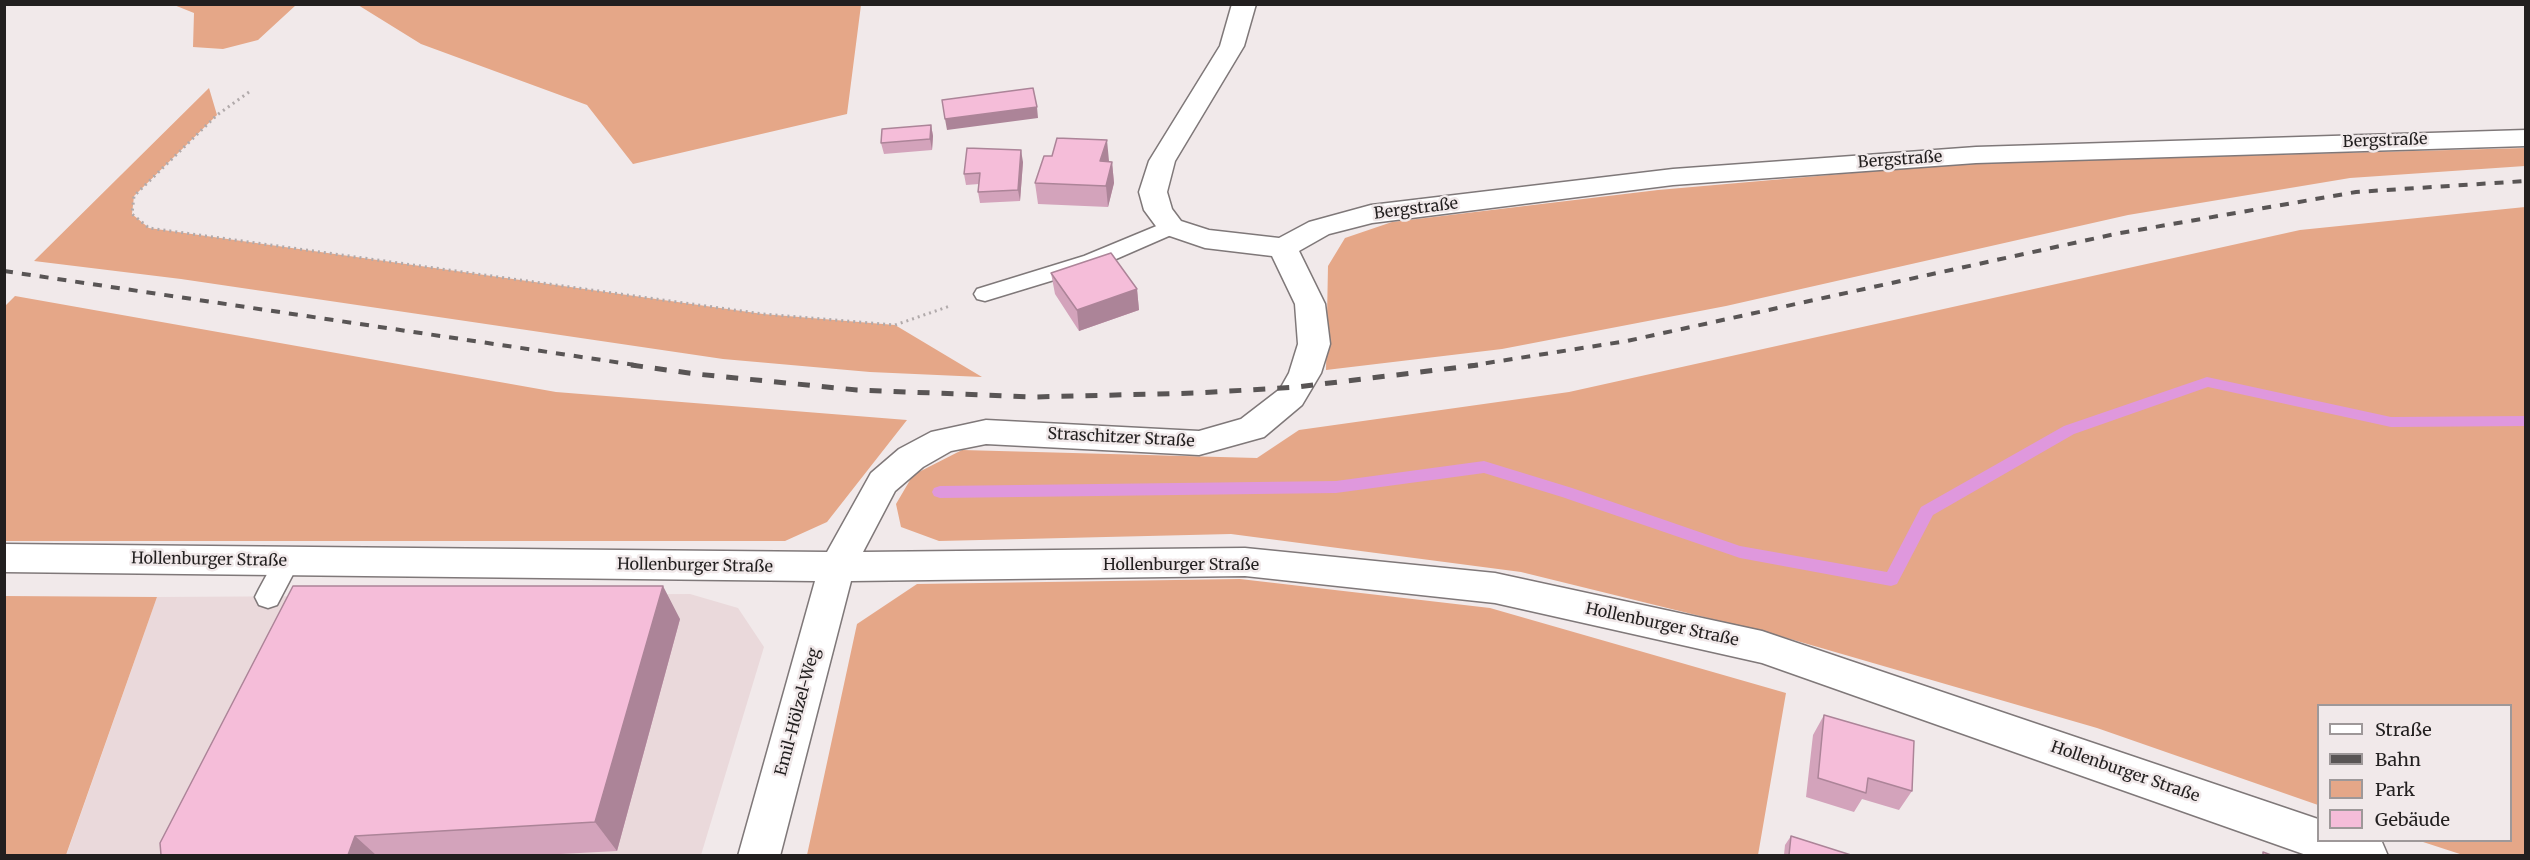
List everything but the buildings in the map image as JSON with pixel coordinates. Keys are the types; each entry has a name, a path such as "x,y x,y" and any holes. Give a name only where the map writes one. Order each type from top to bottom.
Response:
{"street":[{"path":"1244,4 1232,46 1162,161 1153,192 1158,210 1171,227 1205,239 1283,248"},
{"name":"Bergstraße","path":"1283,248 1319,228 1371,214 1673,177 1976,154 2526,138"},
{"name":"Straschitzer Straße","path":"837,567 883,482 911,458 943,441 986,432 1199,442 1252,428 1291,397 1305,373 1314,344 1310,304 1283,248"},
{"name":"Hollenburger Straße","path":"4,558 837,567 1245,562 1495,588 1762,647 2317,838"},
{"name":"Emil-Hölzel-Weg","path":"759,855 837,567"},
{"path":"2330,842 2367,855"}],"lane":[{"path":"985,294 1092,261 1171,227"},
{"path":"268,597 287,561"}],"path":[{"path":"249,92 217,116 134,196 132,213 149,228 763,314 895,325 985,294"}],"shaded area":[{"path":"690,594 738,608 764,647 701,855 66,856 157,597"}],"green space":[{"path":"296,4 258,40 223,49 193,47 194,13 174,5"},
{"path":"358,5 861,5 847,114 633,164 587,105 421,44"},
{"path":"209,88 217,115 134,196 132,214 149,228 763,314 895,325 982,377 870,372 723,359 181,279 34,261"},
{"path":"2525,148 2525,166 2350,178 2128,215 1726,306 1502,349 1326,370 1328,266 1345,238 1392,222 1658,190 1966,163"},
{"path":"2525,207 2525,855 2463,855 2423,842 2512,842 2512,704 2317,704 2317,805 2097,728 1773,634 1521,572 1231,534 939,541 901,527 896,504 913,475 962,450 1257,458 1299,430 1569,392 2300,230"},
{"path":"15,296 556,392 907,420 827,522 785,541 5,541 4,307"},
{"path":"1240,579 1490,608 1786,693 1758,855 807,855 857,624 917,584"},
{"path":"4,596 157,597 66,855 5,855"}],"waterway":[{"path":"940,492 1336,487 1484,467 1566,492 1740,552 1891,579 1927,511 2069,430 2207,382 2391,422 2526,421"}],"railway":[{"path":"1468,366 1627,341 2115,234 2356,192 2526,181"},
{"path":"4,271 642,366"},
{"path":"631,365 857,390 1034,397 1198,393 1297,387 1478,365"}]}
